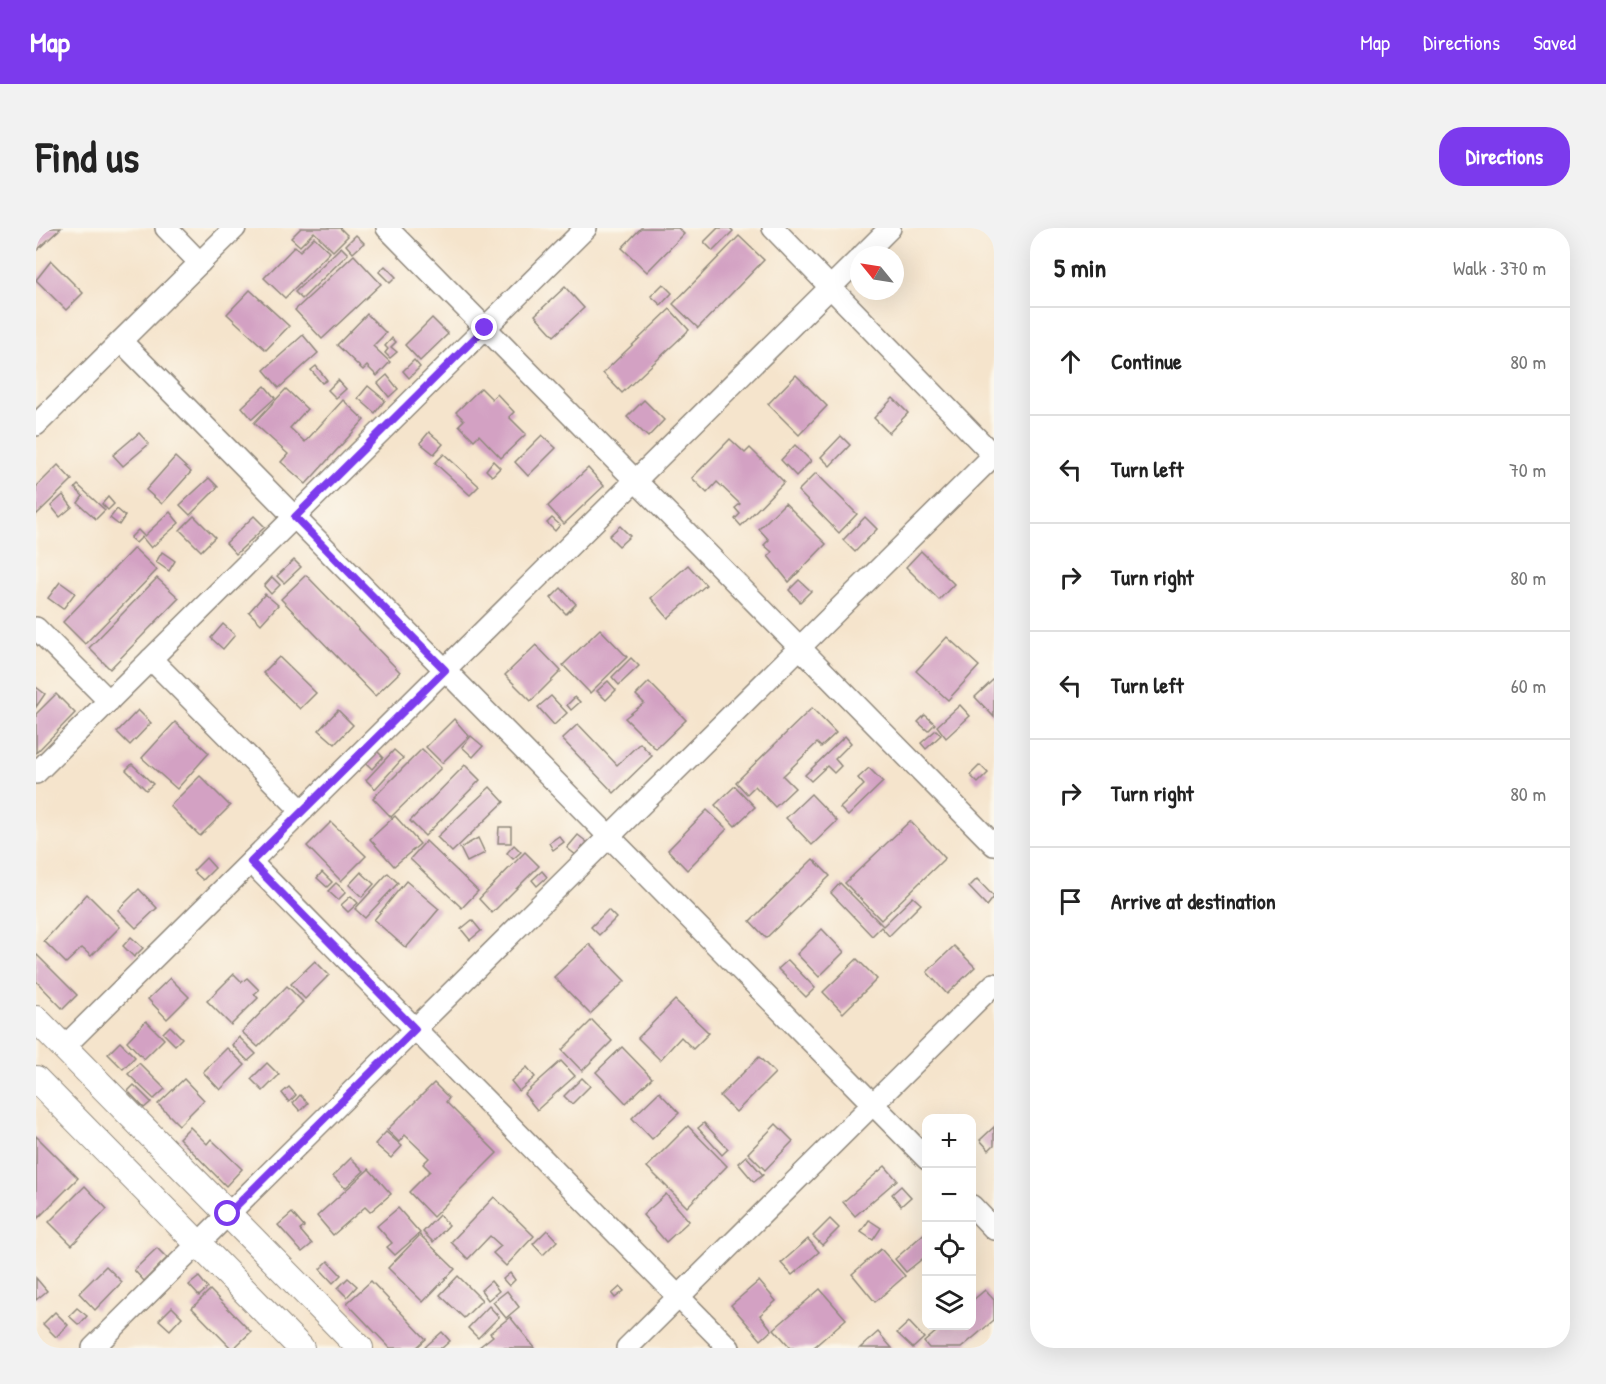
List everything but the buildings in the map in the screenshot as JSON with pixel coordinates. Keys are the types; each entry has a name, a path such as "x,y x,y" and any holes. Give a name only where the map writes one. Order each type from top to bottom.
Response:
{"street":[{"path":"166,228 200,262"},
{"path":"36,425 235,228"},
{"path":"387,228 994,845"},
{"path":"36,773 586,228"},
{"path":"93,1348 994,456 773,228"},
{"path":"872,246 890,228"},
{"path":"64,1047 850,268"},
{"path":"121,341 922,1154"},
{"path":"36,628 109,701"},
{"path":"151,659 302,811"},
{"path":"251,862 729,1348"},
{"path":"627,1348 994,984"},
{"path":"36,1019 360,1348"},
{"path":"36,1079 301,1348"},
{"path":"976,1210 994,1229"}],"route":[{"path":"228,1214 415,1029 251,862 445,670 295,517 485,328"}]}
